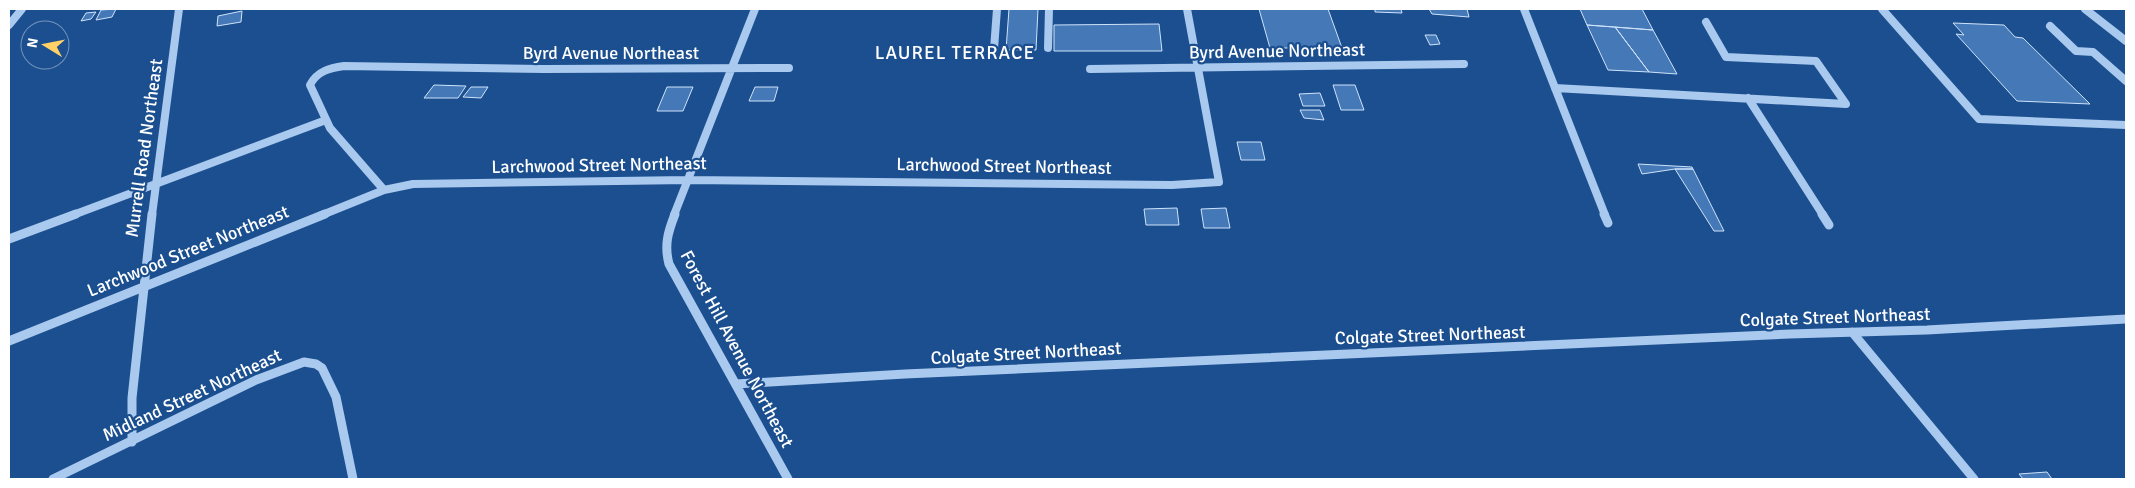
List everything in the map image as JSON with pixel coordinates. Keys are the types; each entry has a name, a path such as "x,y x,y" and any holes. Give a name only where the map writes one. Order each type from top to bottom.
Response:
{"street":[{"path":"9,25 22,9"},
{"name":"Murrell Road Northeast","path":"132,442 132,398 156,185 179,9"},
{"name":"Forest Hill Avenue Northeast","path":"755,9 666,236 666,252 669,264 788,479"},
{"path":"994,48 997,9"},
{"path":"1048,48 1049,9"},
{"path":"1187,9 1199,67"},
{"path":"1524,9 1608,223"},
{"path":"1882,9 1979,119 2126,125"},
{"path":"2085,9 2126,41"},
{"path":"1555,88 1846,104 1816,61 1726,58 1706,22"},
{"path":"2050,26 2076,51 2093,52 2126,81"},
{"name":"Byrd Avenue Northeast","path":"1090,69 1464,64"},
{"name":"Byrd Avenue Northeast","path":"326,120 310,85 312,79 325,70 344,66 789,68"},
{"name":"Larchwood Street Northeast","path":"9,341 384,190 413,184 688,180 1172,185 1219,182 1199,67"},
{"path":"1748,98 1829,225"},
{"path":"9,239 326,120 357,160 384,190"},
{"name":"Colgate Street Northeast","path":"736,384 914,374 1852,332 1936,330 2126,319"},
{"path":"1852,332 1974,479"},
{"name":"Midland Street Northeast","path":"53,479 256,380 298,364 316,364 322,368 334,393 353,479"}],"building":[{"path":"116,9 112,17 96,20 101,10"},
{"path":"1009,9 1038,9 1036,50 1006,50"},
{"path":"1259,9 1328,9 1342,48 1270,48"},
{"path":"1375,9 1401,9 1402,13 1375,12"},
{"path":"1429,9 1467,9 1469,17 1432,14"},
{"path":"1580,9 1642,9 1653,30 1587,25"},
{"path":"242,11 241,22 217,26 218,16"},
{"path":"96,12 91,19 81,21 86,13"},
{"path":"1953,23 2004,25 2015,37 2023,38 2090,104 2017,101 1956,34 1964,35"},
{"path":"1159,24 1162,51 1054,51 1054,25"},
{"path":"1587,25 1615,27 1649,72 1608,70"},
{"path":"1615,27 1653,30 1677,74 1649,72"},
{"path":"1425,35 1436,35 1440,44 1430,45"},
{"path":"434,85 466,86 458,98 424,98"},
{"path":"1333,85 1355,85 1364,110 1341,110"},
{"path":"471,87 488,87 481,98 463,97"},
{"path":"667,87 693,87 683,111 657,111"},
{"path":"755,87 778,87 774,101 749,101"},
{"path":"1320,93 1325,106 1303,106 1299,94"},
{"path":"1300,110 1320,110 1324,120 1304,118"},
{"path":"1237,142 1261,142 1265,160 1241,160"},
{"path":"1638,164 1692,167 1693,169 1675,169 1642,174"},
{"path":"1675,169 1693,169 1724,231 1714,231"},
{"path":"1177,208 1179,225 1146,225 1144,209"},
{"path":"1226,208 1230,228 1204,228 1201,209"},
{"path":"2047,472 2052,479 2023,479 2019,474"}],"district":[{"name":"LAUREL TERRACE","path":"955,52"}]}
